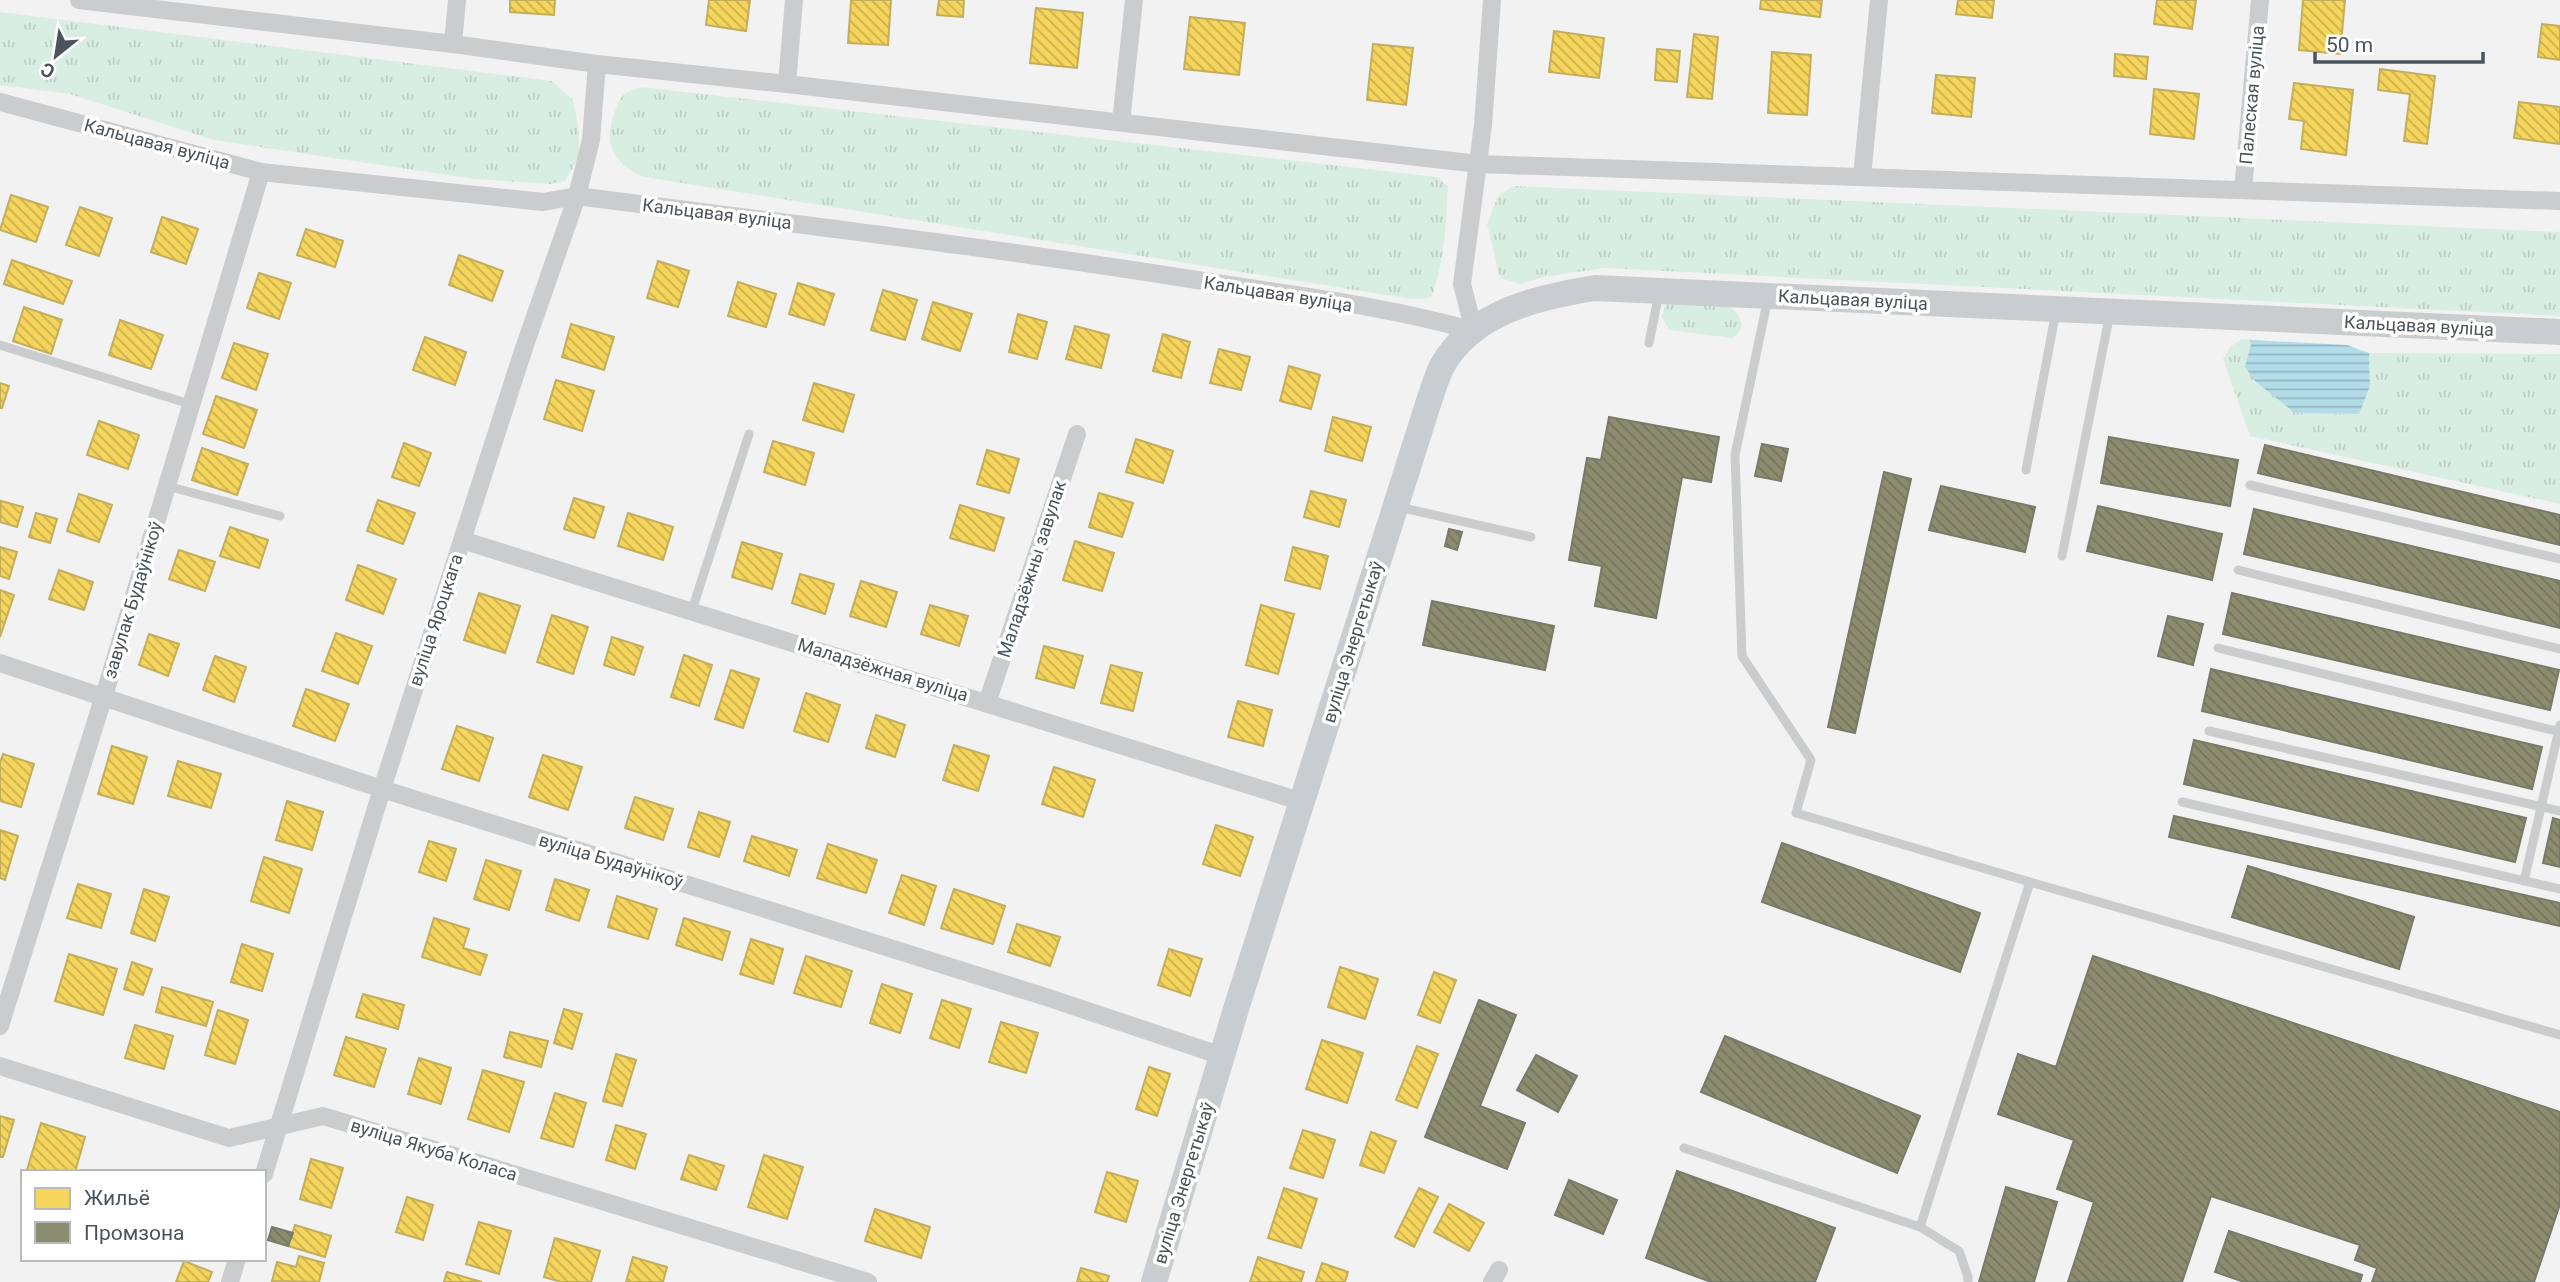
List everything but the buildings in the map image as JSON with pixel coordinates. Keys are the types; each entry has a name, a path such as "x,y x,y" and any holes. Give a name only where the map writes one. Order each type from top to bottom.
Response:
{"street":[{"path":"79,0 121,2 597,64 787,83 1478,164 2560,201"},
{"path":"453,44 457,0"},
{"path":"787,83 794,0"},
{"path":"1121,122 1134,0"},
{"path":"1474,331 1462,284 1478,164 1492,0"},
{"path":"1862,177 1879,0"},
{"name":"Палеская вуліца","path":"2243,190 2260,0"},
{"name":"вуліца Яроцкага","path":"265,1170 382,789 523,351 577,196 591,140 597,64"},
{"name":"Кальцавая вуліца","path":"0,102 261,172 543,202 577,196 1048,256 1328,301 1439,321 1474,331 1498,314 1557,295 1595,288 2560,332"},
{"name":"завулак Будаўнікоў","path":"0,1026 104,696 261,172"},
{"name":"вуліца Энергетыкаў","path":"1154,1282 1222,1056 1443,366 1474,331"},
{"name":"Маладзёжны завулак","path":"988,703 1077,434"},
{"name":"Маладзёжная вуліца","path":"462,540 1303,802"},
{"name":"вуліца Будаўнікоў","path":"0,663 382,789 1046,997 1222,1056"},
{"name":"вуліца Якуба Коласа","path":"0,1066 229,1138 323,1116 868,1282"},
{"path":"230,1282 236,1261"}],"lane":[{"path":"1649,342 1659,291"},
{"path":"1768,296 1735,455 1742,656 1811,760 1796,813 2560,1035"},
{"path":"2026,470 2057,309"},
{"path":"2062,556 2110,312"},
{"path":"0,345 192,405"},
{"path":"692,610 749,434"},
{"path":"2250,485 2560,559"},
{"path":"167,486 280,516"},
{"path":"1396,506 1531,537"},
{"path":"2238,570 2560,649"},
{"path":"2218,648 2559,730 2524,881"},
{"path":"2208,731 2560,811"},
{"path":"2182,802 2560,889"},
{"path":"1920,1227 2030,882"},
{"path":"1684,1148 1920,1227 1959,1251 1968,1282"}],"green space":[{"path":"0,12 552,81 573,100 579,131 579,157 565,181 550,184 474,179 214,140 70,94 0,85"},
{"path":"641,87 1437,177 1448,186 1439,270 1431,298 1412,299 644,177 619,160 614,153 610,135 614,114 621,98"},
{"path":"1513,186 2560,232 2560,316 1605,268 1543,277 1521,284 1500,278 1487,224 1498,196"},
{"path":"1671,301 1730,307 1740,318 1740,331 1732,338 1669,330 1662,317 1665,306"},
{"path":"2242,339 2252,340 2245,368 2295,413 2359,414 2370,386 2369,353 2560,354 2560,504 2250,436 2223,359 2231,346"}],"water":[{"path":"2252,340 2347,345 2369,353 2370,386 2359,414 2295,413 2255,381 2245,367"}]}
